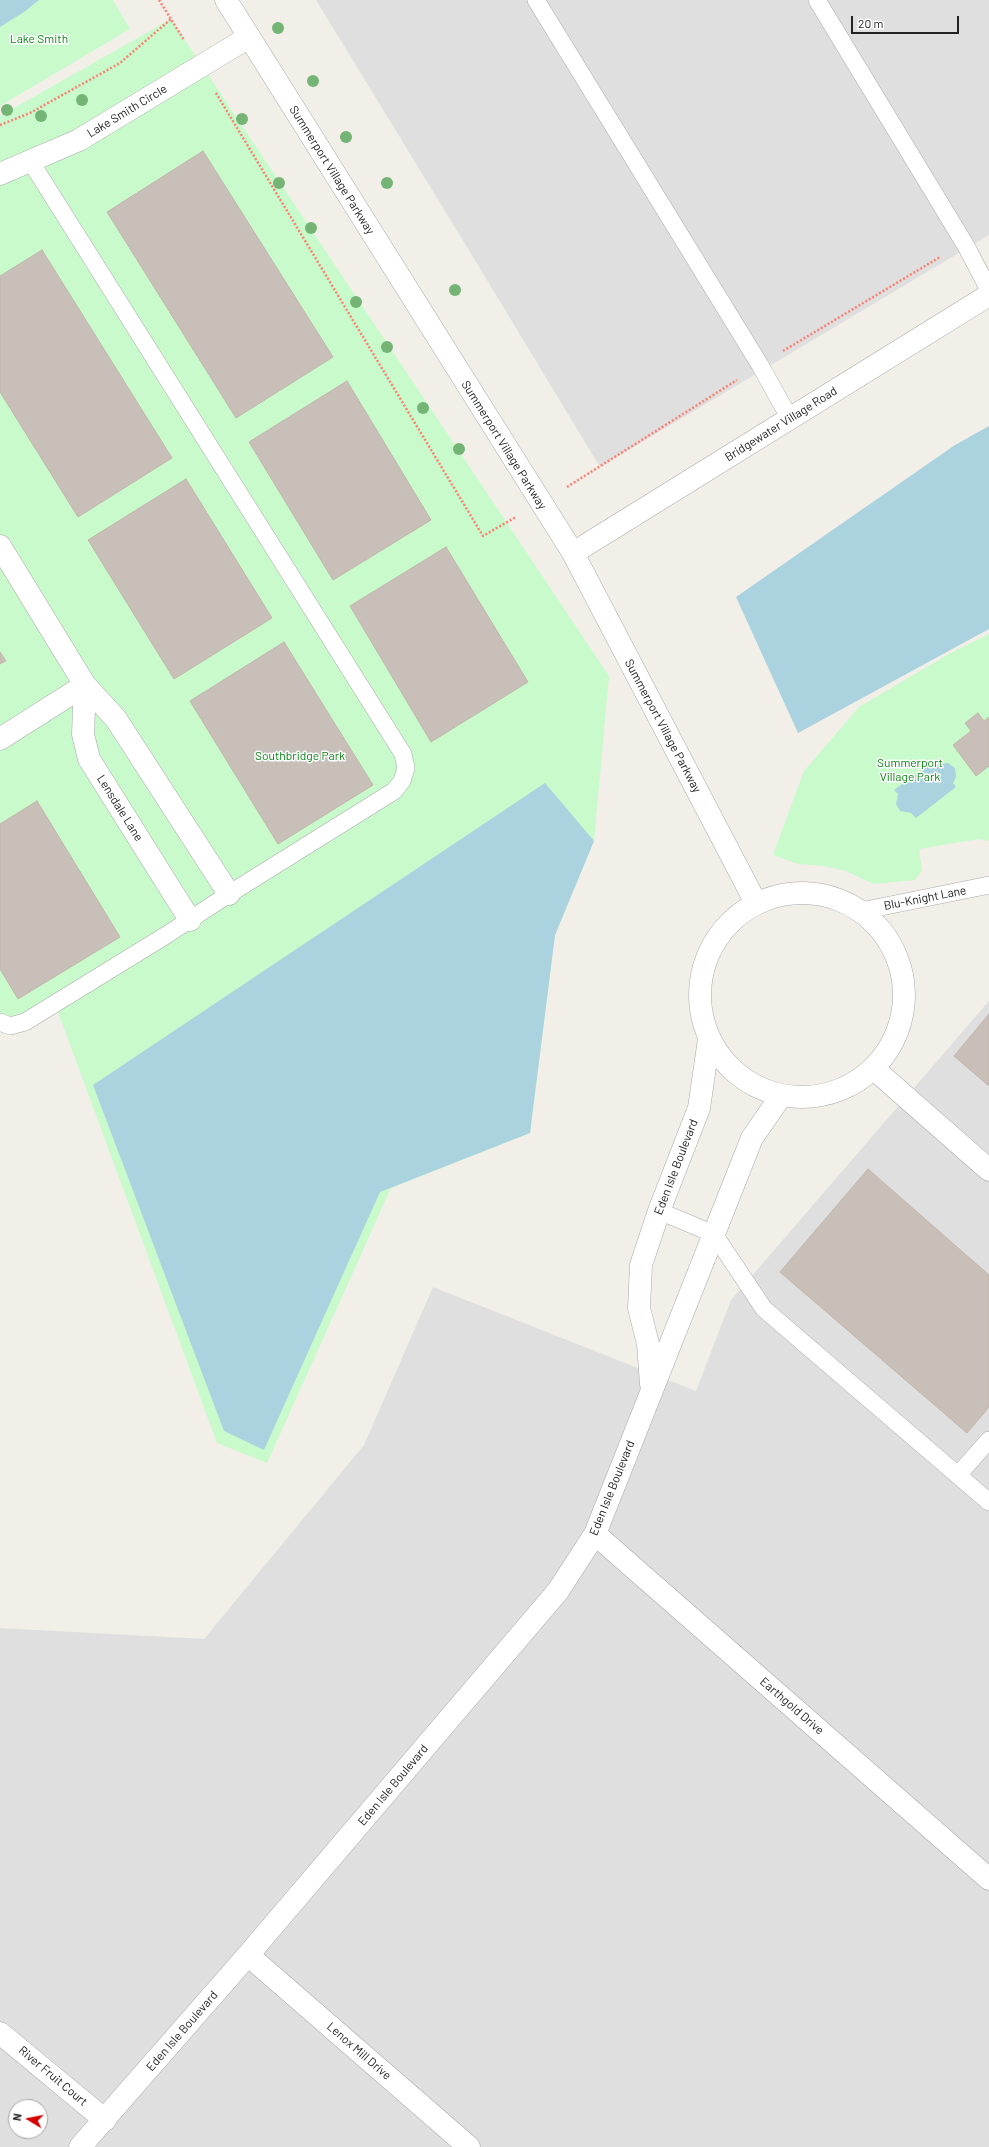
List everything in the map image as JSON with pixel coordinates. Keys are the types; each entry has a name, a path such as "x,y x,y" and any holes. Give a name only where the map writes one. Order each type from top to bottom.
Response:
{"street":[{"name":"Summerport Village Parkway","path":"226,0 540,503 573,553 756,903"},
{"name":"Lake Smith Circle","path":"0,174 31,162 79,140 249,37"},
{"name":"Bridgewater Village Road","path":"573,553 989,295"},
{"path":"0,546 86,684 116,719 229,894"},
{"path":"0,738 86,684"},
{"name":"Lensdale Lane","path":"86,684 83,734 89,759 190,920"},
{"path":"810,893 837,898 861,911 887,937 902,969 904,1005 895,1040 874,1069 847,1088 814,1098 781,1096 738,1076 709,1039 700,1000 705,962 725,928 756,903 782,894 810,893"},
{"name":"Eden Isle Boulevard","path":"652,1390 648,1344 639,1308 641,1264 659,1211 699,1108 709,1039"},
{"path":"874,1069 989,1170"},
{"name":"Eden Isle Boulevard","path":"80,2147 248,1955 558,1591 595,1534 752,1138 781,1096"},
{"name":"Earthgold Drive","path":"595,1534 989,1878"},
{"name":"Lenox Mill Drive","path":"248,1955 469,2147"},
{"name":"River Fruit Court","path":"0,2033 104,2120"}],"lane":[{"path":"536,0 760,366 790,419"},
{"path":"817,0 966,246 989,290"},
{"path":"0,1022 10,1026 25,1022 190,920 394,791 402,781 406,768 402,754 31,162"},
{"name":"Blu-Knight Lane","path":"861,911 989,885"},
{"path":"659,1211 714,1234 764,1309 989,1502"},
{"path":"958,1475 989,1440"}],"path":[{"path":"159,0 483,536 540,503"},
{"path":"0,125 30,113 120,63 171,19"}],"shaded area":[{"path":"316,0 989,0 989,235 600,467"},
{"path":"989,1001 989,2147 0,2147 0,1628 204,1639 364,1445 433,1287 696,1391 731,1300"}],"green space":[{"name":"Lake Smith","path":"0,0 113,0 130,29 0,106"},
{"name":"Southbridge Park","path":"171,19 609,676 594,841 555,935 530,1133 391,1188 267,1463 217,1443 55,1004 0,1031 0,116"},
{"name":"Summerport Village Park","path":"989,634 989,841 979,839 919,849 922,871 915,880 873,884 846,871 824,866 798,864 773,855 804,771 859,707 949,654"}],"water":[{"path":"0,0 39,0 24,12 0,27"},
{"path":"989,426 989,629 798,733 736,597 955,445"},
{"path":"937,759 940,764 948,763 955,768 956,777 953,783 956,787 916,818 911,813 900,811 896,804 898,794 894,790"},
{"path":"545,783 594,841 555,935 530,1133 380,1192 264,1450 224,1431 93,1085"}],"building":[{"path":"203,151 333,357 236,418 107,212"},
{"path":"42,250 172,458 78,517 0,392 0,276"},
{"path":"347,381 431,520 333,580 249,442"},
{"path":"186,479 272,618 174,679 88,540"},
{"path":"446,547 528,682 431,742 350,606"},
{"path":"284,642 373,785 278,844 190,701"},
{"path":"0,652 6,661 0,664"},
{"path":"978,713 984,721 989,717 989,766 976,776 953,745 971,731 965,723"},
{"path":"37,801 120,937 18,999 0,969 0,824"},
{"path":"989,1014 989,1086 954,1056"},
{"path":"868,1169 989,1275 989,1407 967,1433 780,1272"}]}
